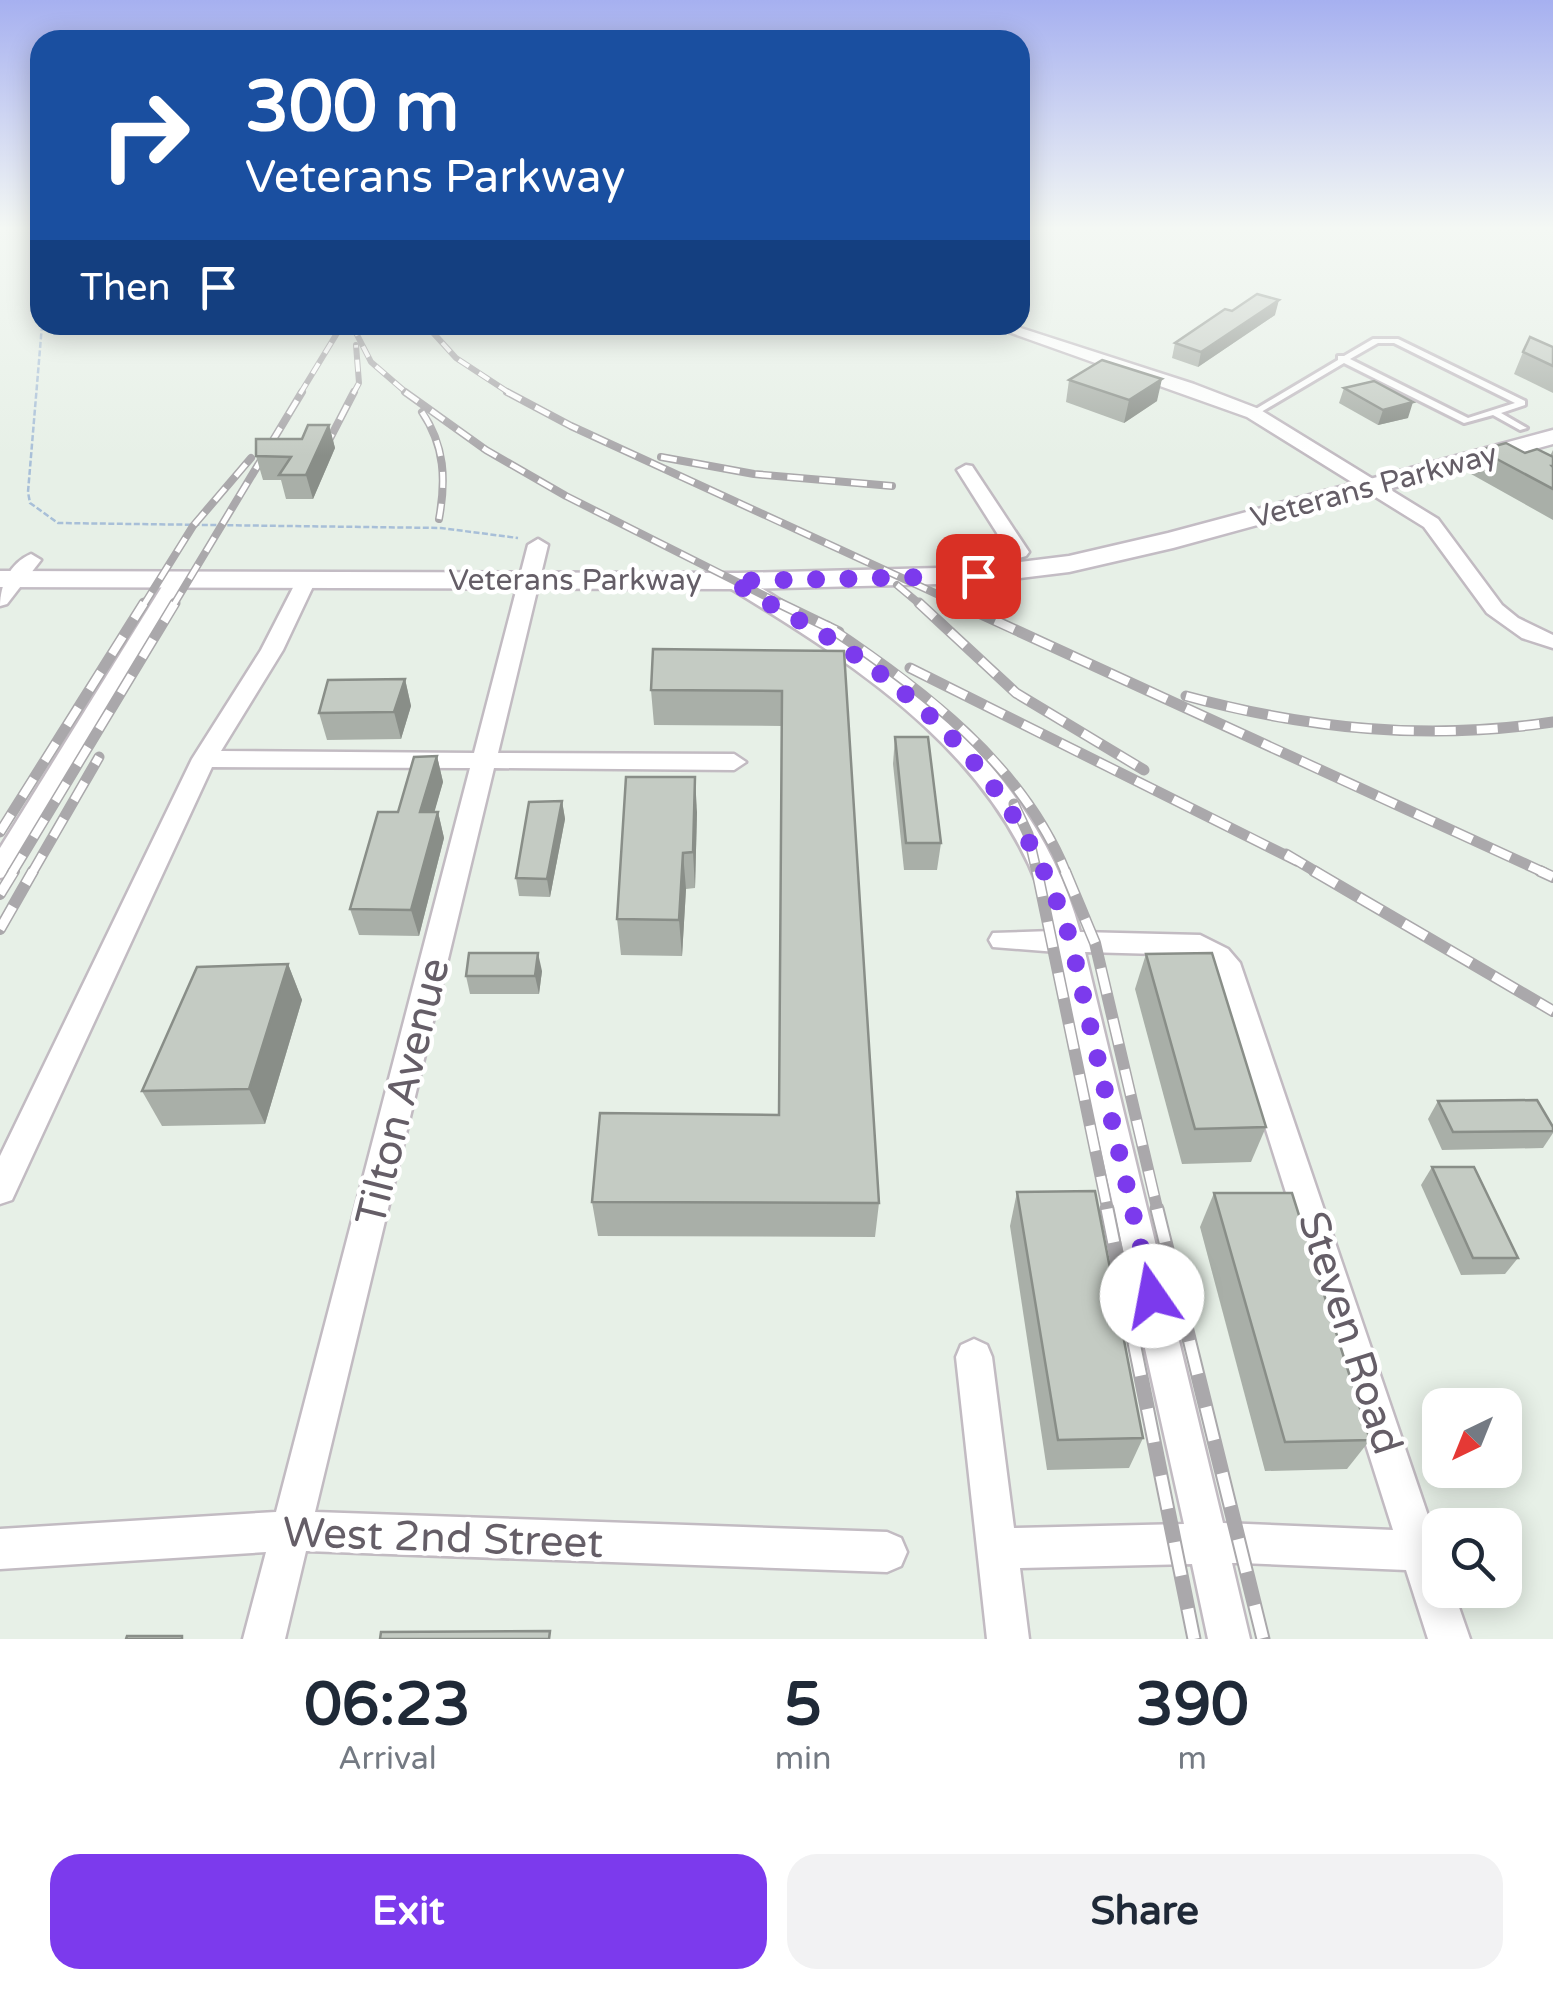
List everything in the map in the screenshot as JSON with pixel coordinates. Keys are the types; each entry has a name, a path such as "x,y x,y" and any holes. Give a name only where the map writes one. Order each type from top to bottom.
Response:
{"main road":[{"name":"Veterans Parkway","path":"9,576 306,580 536,561 732,581 978,576 1068,564 1364,480 1523,415 1553,420"},
{"name":"Veterans Parkway","path":"9,576 536,561 867,561 1019,552 1093,541 1364,480 1509,457 1553,437"}],"street":[{"path":"1027,335 1188,387 1253,413 1431,523 1452,549 1477,593 1504,620 1553,642"},
{"path":"966,470 1019,552"},
{"name":"Tilton Avenue","path":"264,1639 536,561"},
{"path":"0,869 176,580"},
{"path":"0,1190 204,760 272,650 306,580"},
{"path":"732,581 841,646 941,726 997,788 1028,834 1055,888 1071,942 1229,1639"},
{"path":"204,760 734,762"},
{"name":"Steven Road","path":"1002,940 1200,945 1218,956 1230,972 1449,1639"},
{"path":"974,1358 1008,1639"},
{"name":"West 2nd Street","path":"0,1549 291,1531 887,1552"},
{"path":"998,1548 1207,1544 1420,1551"}],"lane":[{"path":"1253,413 1342,358 1376,341 1395,340 1523,415"},
{"path":"1342,358 1467,421 1495,414 1523,415"},
{"path":"1495,414 1523,415"}],"path":[{"path":"41,335 28,492 30,503 58,524 441,528 530,540 536,561"}],"building":[{"path":"1245,302 1275,302 1201,352 1175,343 1225,309 1232,311"},
{"path":"1530,337 1553,347 1553,366 1523,352"},
{"path":"1102,360 1162,379 1129,400 1069,380"},
{"path":"1374,381 1413,402 1383,410 1344,388"},
{"path":"308,425 329,425 306,475 279,475 291,457 256,456 256,439 302,439"},
{"path":"1506,443 1525,453 1537,449 1553,457 1553,489 1480,450"},
{"path":"653,649 844,651 879,1203 592,1202 600,1113 779,1115 782,691 651,690"},
{"path":"405,679 394,712 319,713 328,680"},
{"path":"895,737 928,737 941,843 906,843"},
{"path":"437,756 420,812 438,812 411,910 350,909 378,812 398,812 414,757"},
{"path":"626,777 695,777 693,852 683,853 679,920 617,919"},
{"path":"562,801 547,879 516,878 529,802"},
{"path":"469,953 538,953 535,976 466,976"},
{"path":"1212,953 1266,1127 1195,1129 1146,954"},
{"path":"288,964 249,1089 142,1091 197,967"},
{"path":"1537,1100 1553,1131 1453,1132 1438,1101"},
{"path":"1432,1167 1474,1167 1518,1258 1473,1258"},
{"path":"1095,1191 1143,1438 1058,1440 1017,1192"},
{"path":"1214,1193 1292,1193 1370,1440 1285,1442"},
{"path":"550,1631 549,1639 380,1639 381,1632"},
{"path":"182,1636 182,1639 126,1639"}],"railway":[{"path":"300,394 336,335"},
{"path":"357,335 371,362 408,394"},
{"path":"435,335 456,358 511,394"},
{"path":"353,394 359,383 356,345"},
{"path":"173,606 302,392"},
{"path":"325,448 354,392"},
{"path":"405,392 486,450 566,496 780,603"},
{"path":"507,392 571,426 963,606"},
{"path":"422,412 442,464 439,519"},
{"path":"661,457 754,474 892,486"},
{"path":"143,606 193,526 251,458"},
{"path":"897,585 922,606"},
{"path":"0,832 144,603"},
{"path":"12,873 175,603"},
{"path":"780,603 828,627"},
{"path":"780,603 785,606"},
{"path":"919,603 1016,693 1144,770"},
{"path":"957,603 1545,873"},
{"path":"828,627 839,632"},
{"path":"828,627 898,676 966,732 1023,797 1066,873"},
{"path":"910,668 1297,861"},
{"path":"1186,696 1277,717 1368,729 1460,731 1553,722"},
{"path":"32,873 99,757"},
{"path":"1014,804 1028,834 1037,873"},
{"path":"1286,854 1318,873"},
{"path":"0,894 14,871"},
{"path":"0,929 33,871"},
{"path":"1037,871 1108,1212"},
{"path":"1065,871 1095,943 1158,1212"},
{"path":"1314,871 1553,1011"},
{"path":"1540,871 1553,877"},
{"path":"1107,1209 1194,1639"},
{"path":"1157,1209 1263,1639"}],"route":[{"path":"978,576 732,581 841,646 890,682 941,726 997,788 1028,834 1055,888 1071,942 1152,1296"}]}
